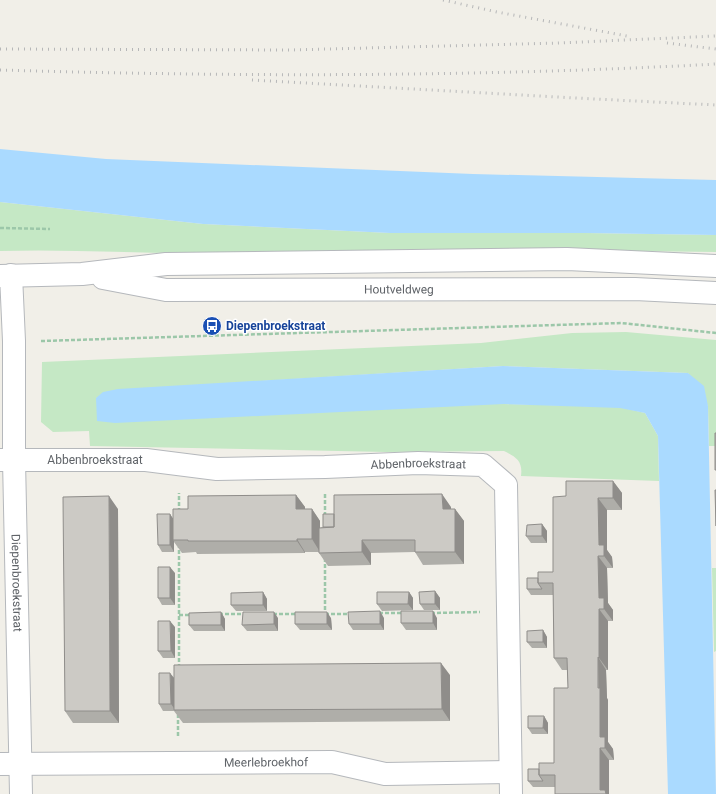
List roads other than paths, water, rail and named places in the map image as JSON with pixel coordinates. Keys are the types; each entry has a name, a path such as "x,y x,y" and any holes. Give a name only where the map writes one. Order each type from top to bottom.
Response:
{"street":[{"name":"Houtveldweg","path":"5,276 82,274 166,264 567,259 716,266"},
{"name":"Houtveldweg","path":"82,274 166,290 635,289 716,293"},
{"name":"Diepenbroekstraat","path":"5,276 14,342 7,460 10,764 21,794"},
{"name":"Abbenbroekstraat","path":"7,460 146,460 217,469 325,467 418,463 483,466 506,485 510,794"},
{"name":"Meerlebroekhof","path":"10,764 332,762 385,774 510,772"}],"water":[{"path":"0,149 106,159 473,174 716,180 716,235 390,233 203,224 0,202"},
{"path":"503,366 688,373 704,386 708,406 716,794 668,794 658,436 645,413 620,408 504,404 115,423 97,421 96,398 103,392 118,389"}],"railway":[{"path":"443,0 497,12 627,36"},
{"path":"0,49 290,50 558,43 716,36"},
{"path":"667,43 716,49"},
{"path":"0,70 269,75 537,71 716,64"},
{"path":"252,80 716,105"}],"place":[{"name":"Diepenbroekstraat","path":"212,326"}]}
